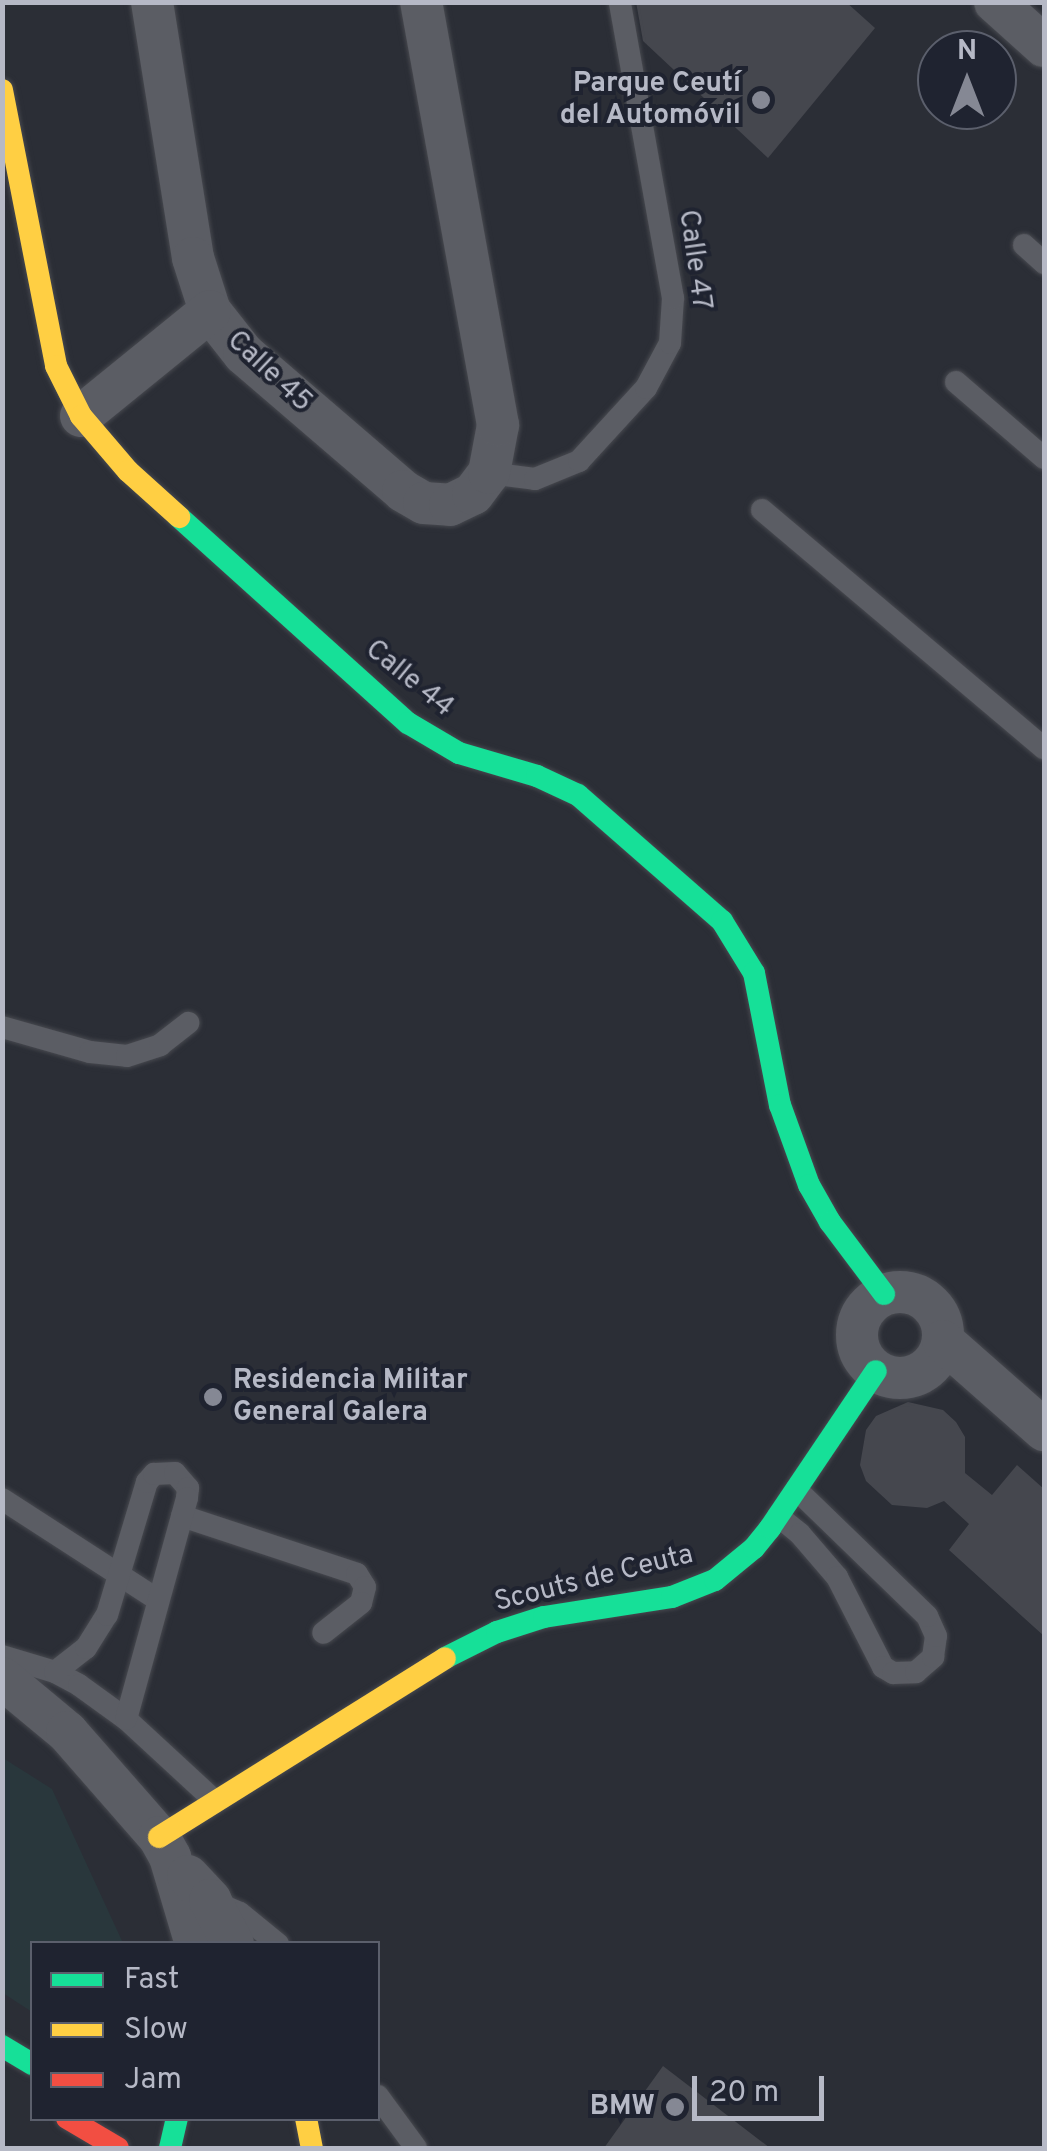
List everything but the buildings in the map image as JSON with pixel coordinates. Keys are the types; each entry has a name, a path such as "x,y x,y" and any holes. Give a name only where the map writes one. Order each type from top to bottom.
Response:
{"main road":[{"name":"Calle 44","path":"2,90 48,335 56,366 81,416 128,470 408,723 459,753 536,776 578,796 722,921 754,973 780,1105 809,1185 830,1222 884,1294"},
{"name":"Scouts de Ceuta","path":"164,1847 215,1800 455,1652 497,1632 544,1617 672,1596 715,1580 754,1548 876,1371"},
{"path":"2,2046 30,2063"},
{"path":"72,2121 118,2148"},
{"path":"170,2148 176,2121"}],"street":[{"name":"Calle 45","path":"152,2 193,258 210,311 244,354 403,490 424,503 450,505 473,494 489,474"},
{"path":"421,2 498,424 489,474"},
{"path":"995,2 1044,46"},
{"path":"81,416 210,311"},
{"path":"910,1292 922,1297 940,1316 943,1342 930,1366 918,1374 890,1377 866,1362 856,1337 864,1311 884,1294 910,1292"},
{"path":"943,1342 1044,1430"},
{"path":"2,1678 67,1732 210,1900 231,1941"},
{"path":"164,1847 195,1941"}],"lane":[{"name":"Calle 47","path":"489,474 535,479 580,461 646,388 670,343 673,298 620,2"},
{"path":"1024,245 1044,264"},
{"path":"956,382 1044,458"},
{"path":"762,510 1044,748"},
{"path":"2,1027 90,1052 127,1056 160,1046 188,1023"},
{"path":"55,1672 72,1661 98,1632 147,1482 154,1474 175,1473 188,1488 126,1719"},
{"path":"778,1516 800,1534 837,1576 883,1667 893,1673 916,1672 932,1657 936,1636 927,1616 796,1489"},
{"path":"2,1499 158,1600"},
{"path":"182,1516 357,1574 365,1587 361,1603 323,1633"},
{"path":"2,1656 55,1672 126,1719 215,1800"},
{"path":"210,1900 240,1913 274,1941"},
{"path":"380,2099 416,2148"}],"shaded area":[{"path":"3,1758 52,1789 122,1941 30,1941 30,2011 3,1993"}],"traffic: fast":[{"path":"179,517 408,723 459,753 537,776 578,795 722,921 754,973 780,1105 809,1185 830,1222 884,1294"},
{"path":"445,1658 497,1632 544,1617 672,1597 715,1580 754,1548 770,1528 876,1371"},
{"path":"2,2046 30,2063"},
{"path":"170,2148 176,2121"}],"traffic: slow":[{"path":"2,90 56,366 81,416 128,471 179,517"},
{"path":"159,1837 445,1658"},
{"path":"307,2121 312,2148"}],"traffic: jam":[{"path":"72,2121 118,2148"}],"place":[{"name":"Parque Ceutí del Automóvil","path":"761,100"},
{"name":"Residencia Militar General Galera","path":"213,1397"},
{"name":"BMW","path":"675,2107"}]}
